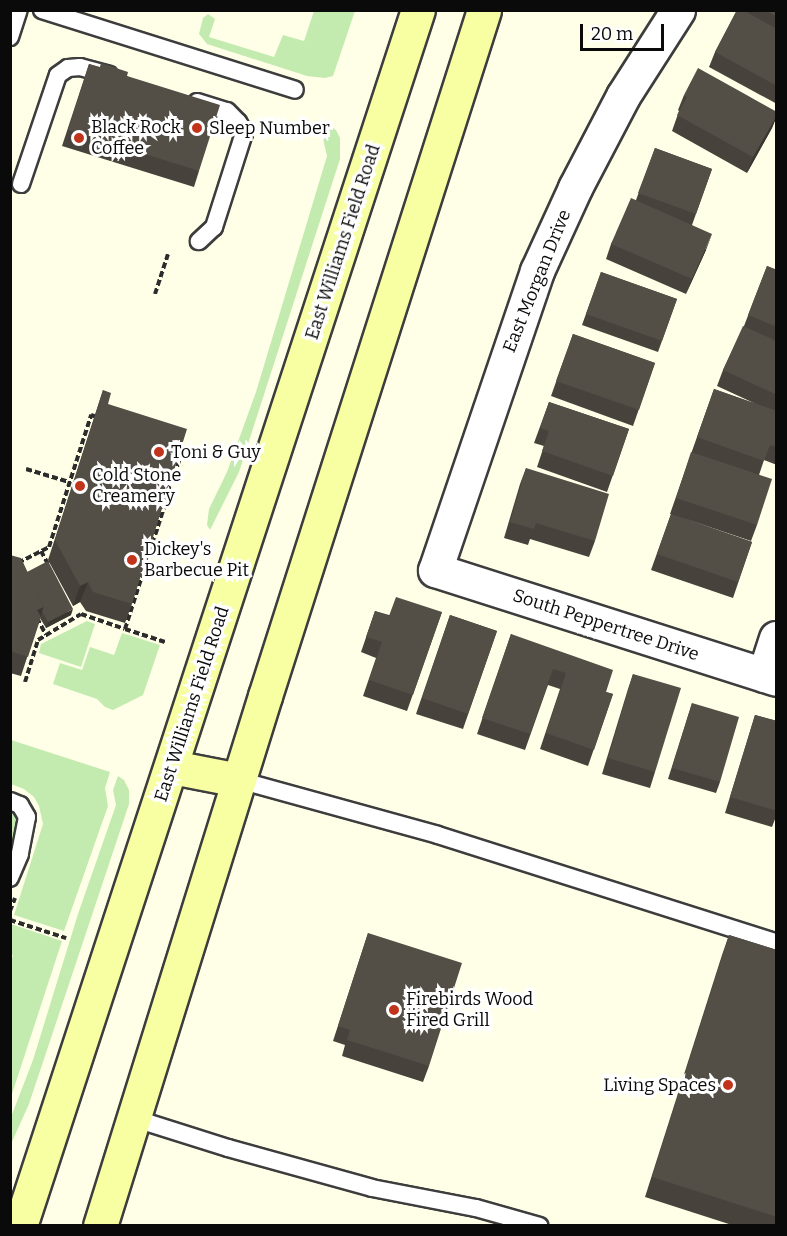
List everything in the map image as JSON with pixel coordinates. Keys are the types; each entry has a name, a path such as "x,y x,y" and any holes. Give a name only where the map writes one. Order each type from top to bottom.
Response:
{"main road":[{"name":"East Williams Field Road","path":"20,1226 418,10"},
{"path":"100,1226 484,10"},
{"path":"172,767 239,780"}],"street":[{"name":"East Morgan Drive","path":"435,570 537,271 575,188 622,96 678,10"},
{"name":"South Peppertree Drive","path":"435,570 770,677"},
{"path":"770,677 777,638"}],"lane":[{"path":"10,37 19,10"},
{"path":"42,10 295,90"},
{"path":"21,184 58,75 68,68 80,67 126,80"},
{"path":"182,97 228,111 244,133 214,228 200,241"},
{"path":"239,780 438,835 777,942"},
{"path":"10,801 20,805 27,817 20,854 10,878"},
{"path":"133,1118 228,1148 372,1188 476,1208 540,1226"}],"path":[{"path":"155,294 168,254"},
{"path":"16,577 11,567 49,547 91,415 106,420"},
{"path":"125,628 184,445 174,441"},
{"path":"26,469 69,482"},
{"path":"41,551 51,570"},
{"path":"71,608 76,618"},
{"path":"25,682 38,640 81,614 165,642"},
{"path":"36,616 46,635"},
{"path":"10,920 66,938"}],"green space":[{"path":"314,11 355,11 333,76 325,78 307,76 207,44 199,34 203,18 208,14 215,19 209,37 274,57 283,35 304,41"},
{"path":"327,124 336,130 340,138 340,159 239,472 210,530 207,525 209,509 227,472 256,392 327,156 323,139"},
{"path":"87,621 95,624 81,667 39,653 41,644"},
{"path":"122,633 160,645 143,695 113,710 105,707 97,699 53,684 60,663 82,670 90,647 114,655"},
{"path":"11,740 110,772 105,788 108,806 64,931 14,915 43,824 39,806 34,797 24,789 11,784"},
{"path":"118,776 124,780 129,790 129,804 29,1104 11,1144 11,1117 33,1060 78,914 116,805 113,790"},
{"path":"11,810 17,821 11,851"},
{"path":"11,924 62,941 11,1097 10,964 13,955 11,954"}],"building":[{"path":"737,10 743,10 777,29 777,86 715,52"},
{"path":"765,10 777,10 777,17"},
{"path":"101,63 128,72 127,76 220,105 199,171 68,130 89,64 100,67"},
{"path":"698,68 777,112 753,157 677,115"},
{"path":"655,148 712,169 696,214 638,193"},
{"path":"631,198 712,234 692,279 611,244"},
{"path":"767,266 777,270 777,327 748,315"},
{"path":"601,272 677,299 662,341 586,314"},
{"path":"743,326 777,341 777,395 723,370"},
{"path":"573,334 655,363 639,410 556,381"},
{"path":"714,389 777,411 777,447 770,445 764,461 697,437"},
{"path":"103,390 111,393 108,404 187,429 132,604 93,592 88,582 80,586 55,540"},
{"path":"549,402 629,429 613,476 542,451 549,431 540,428"},
{"path":"691,452 772,479 757,525 676,498"},
{"path":"526,468 609,494 595,541 536,523 534,529 510,522"},
{"path":"671,514 752,542 738,582 657,554"},
{"path":"10,555 21,558 44,607 37,610 41,617 28,657 10,651"},
{"path":"48,561 73,609 48,622 42,611 44,607 27,572"},
{"path":"396,597 442,612 413,695 369,680 382,642 366,637 375,611 389,616"},
{"path":"450,615 497,631 468,714 422,698"},
{"path":"511,634 613,670 606,692 613,694 594,750 546,733 566,673 553,669 530,734 482,718"},
{"path":"633,674 681,688 655,772 608,758"},
{"path":"692,703 739,717 720,782 672,768"},
{"path":"755,715 777,721 777,811 730,797"},
{"name":"Firebirds Wood Fired Grill","path":"368,933 462,963 429,1066 347,1040 350,1030 338,1026"},
{"name":"Living Spaces","path":"729,935 777,950 777,1217 652,1177"}],"place":[{"name":"Sleep Number","path":"197,128"},
{"name":"Black Rock Coffee","path":"79,138"},
{"name":"Toni & Guy","path":"159,452"},
{"name":"Cold Stone Creamery","path":"80,486"},
{"name":"Dickey's Barbecue Pit","path":"132,560"},
{"name":"Firebirds Wood Fired Grill","path":"394,1010"},
{"name":"Living Spaces","path":"728,1085"}]}
